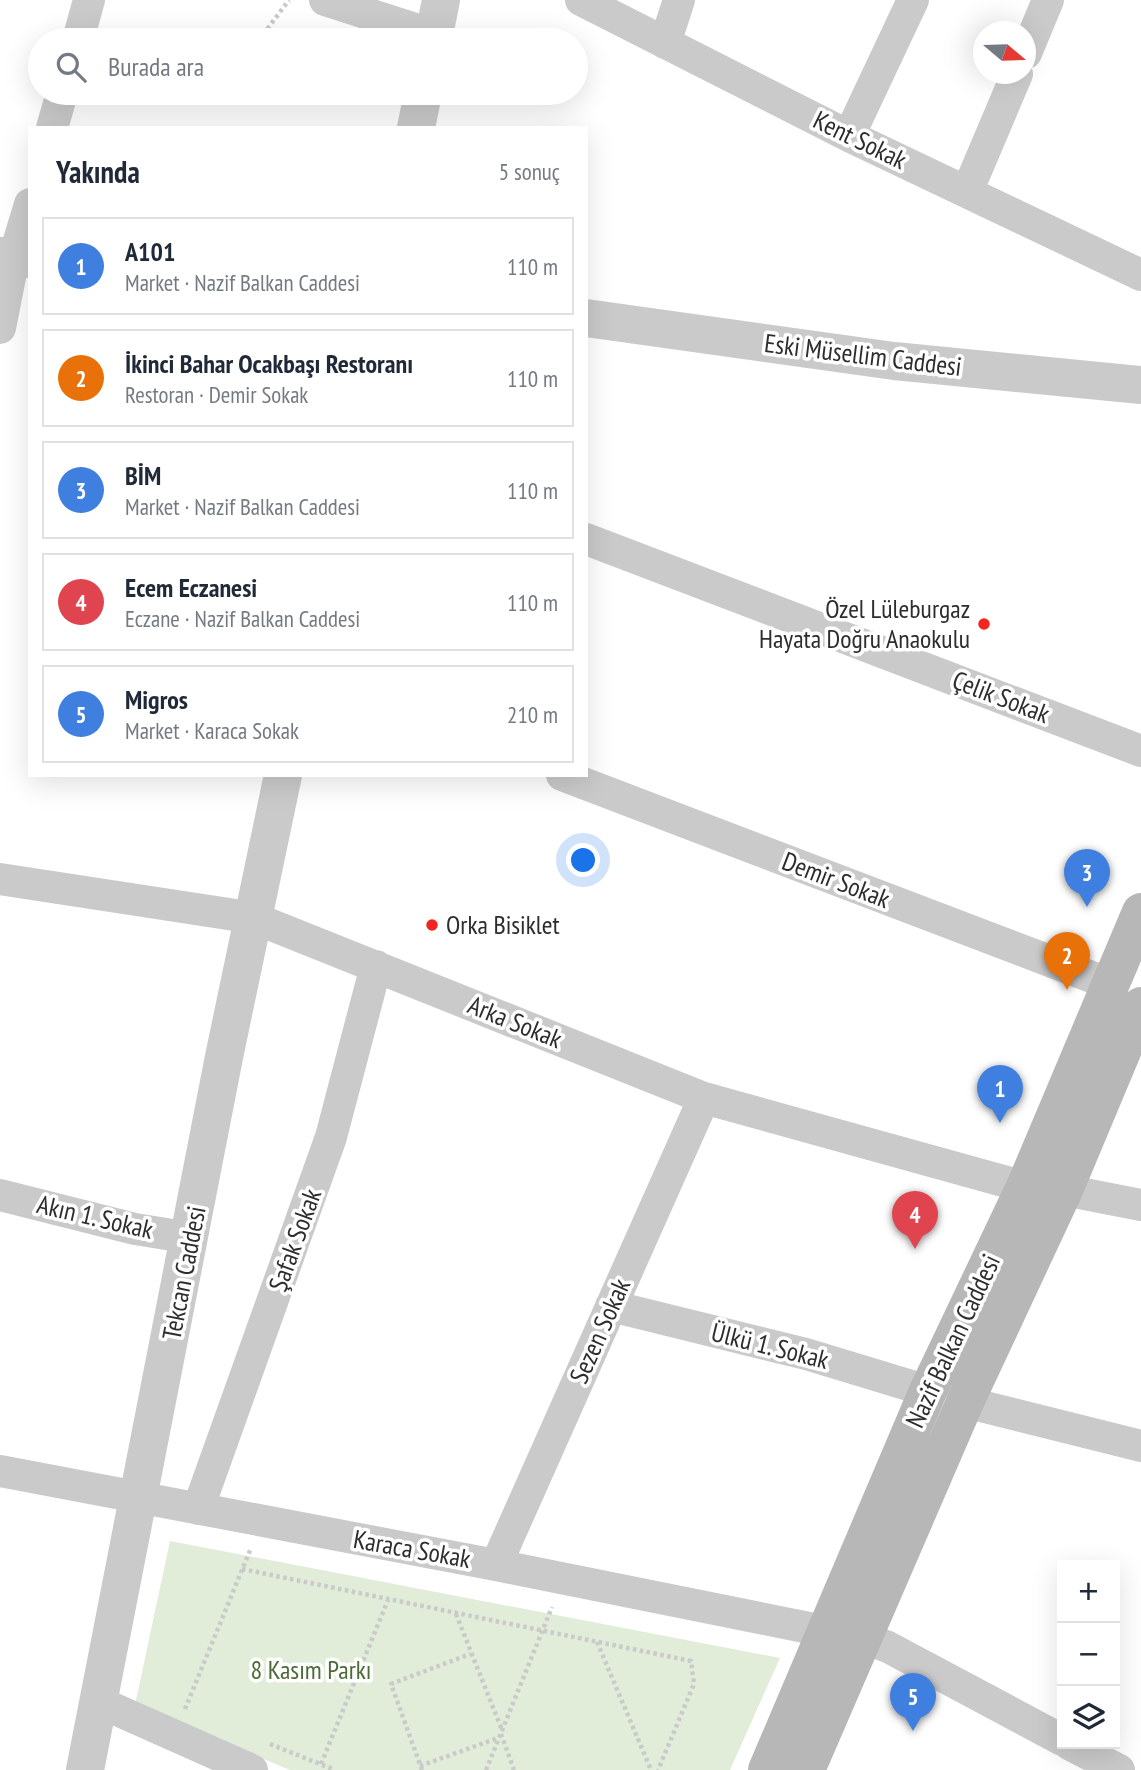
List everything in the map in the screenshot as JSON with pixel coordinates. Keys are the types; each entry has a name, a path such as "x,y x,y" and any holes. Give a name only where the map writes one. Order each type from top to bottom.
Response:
{"main road":[{"name":"Nazif Balkan Caddesi","path":"767,1770 928,1391 1026,1187 1141,912"},
{"name":"Nazif Balkan Caddesi","path":"806,1770 965,1402 1064,1190 1141,1006"},
{"path":"1026,1187 1064,1190"}],"street":[{"path":"81,28 89,0"},
{"path":"325,0 436,25"},
{"name":"Kent Sokak","path":"581,0 849,135 1141,275"},
{"path":"665,43 679,0"},
{"path":"849,135 913,0"},
{"path":"1036,29 1048,0"},
{"path":"967,192 1013,84"},
{"path":"53,126 59,105"},
{"path":"416,126 421,105"},
{"path":"0,328 28,211"},
{"name":"Eski Müsellim Caddesi","path":"588,318 894,361 1139,377"},
{"name":"Çelik Sokak","path":"588,541 1141,751"},
{"name":"Tekcan Caddesi","path":"85,1770 191,1238 224,1057 283,777"},
{"name":"Demir Sokak","path":"567,777 1110,984"},
{"name":"Arka Sokak","path":"0,879 254,918 704,1098 1026,1187"},
{"name":"Şafak Sokak","path":"198,1509 331,1137 376,967"},
{"name":"Sezen Sokak","path":"496,1564 704,1098"},
{"path":"1064,1190 1141,1205"},
{"name":"Akın 1. Sokak","path":"0,1195 135,1228 191,1238"},
{"name":"Ülkü 1. Sokak","path":"611,1306 806,1354 928,1391"},
{"path":"965,1402 1141,1446"},
{"name":"Karaca Sokak","path":"0,1471 496,1564 563,1580 824,1631"},
{"path":"862,1637 888,1647 1057,1737"},
{"path":"99,1702 252,1770"},
{"path":"1078,1749 1118,1770"}],"path":[{"path":"268,28 289,0"},
{"path":"197,1714 185,1709 242,1570 691,1661 694,1684 657,1770"},
{"path":"486,1770 563,1580"},
{"path":"321,1764 388,1600"},
{"path":"456,1613 514,1770"},
{"path":"597,1642 651,1770"},
{"path":"470,1654 391,1684 421,1768 501,1734"},
{"path":"259,1739 335,1770"}],"green space":[{"name":"8 Kasım Parkı","path":"170,1541 780,1658 730,1770 290,1770 135,1705"}],"place":[{"name":"Özel Lüleburgaz Hayata Doğru Anaokulu","path":"984,624"},
{"name":"BİM","path":"1087,907"},
{"name":"Orka Bisiklet","path":"432,925"},
{"name":"İkinci Bahar Ocakbaşı Restoranı","path":"1067,990"},
{"name":"A101","path":"1000,1123"},
{"name":"Ecem Eczanesi","path":"915,1249"},
{"name":"Migros","path":"913,1731"}]}
